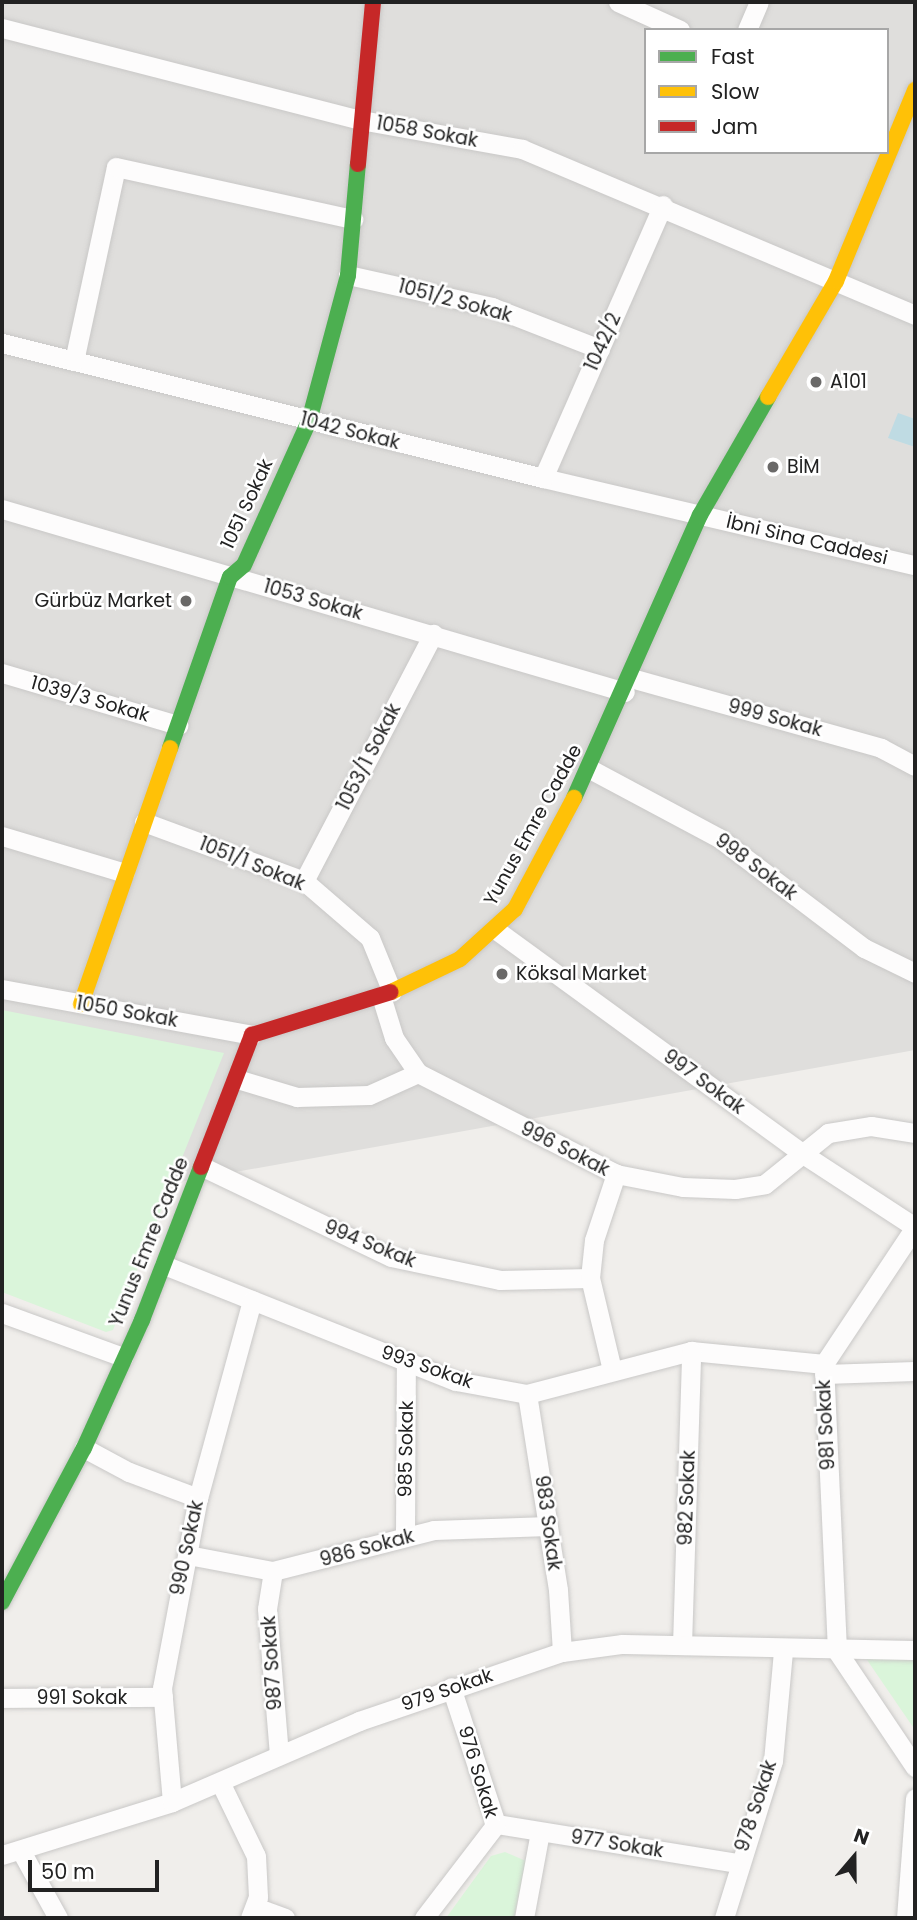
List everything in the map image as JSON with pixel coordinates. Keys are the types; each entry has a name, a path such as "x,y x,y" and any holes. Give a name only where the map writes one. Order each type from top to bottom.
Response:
{"street":[{"name":"1051 Sokak","path":"81,1004 230,576 244,565 309,421 348,275 373,2"},
{"path":"618,2 676,28"},
{"path":"748,28 759,2"},
{"name":"1058 Sokak","path":"2,28 361,120 522,149 663,205 915,316"},
{"name":"Yunus Emre Cadde","path":"2,1602 84,1448 164,1265 252,1035 386,994 460,959 496,930 515,909 590,769 700,515 836,281 915,90"},
{"path":"74,361 116,167 353,219"},
{"name":"1042/2","path":"543,478 663,205"},
{"name":"1051/2 Sokak","path":"348,275 492,307 600,349"},
{"name":"1042 Sokak","path":"2,343 309,421 700,515"},
{"name":"1053 Sokak","path":"2,509 433,634 628,685"},
{"name":"İbni Sina Caddesi","path":"700,515 915,565"},
{"name":"1053/1 Sokak","path":"304,881 433,634"},
{"name":"1039/3 Sokak","path":"2,673 178,725"},
{"name":"999 Sokak","path":"628,685 836,734 881,748 915,766"},
{"name":"998 Sokak","path":"590,769 719,838 864,948 915,973"},
{"name":"1051/1 Sokak","path":"144,822 304,881 370,938 386,994"},
{"path":"2,836 125,873"},
{"name":"997 Sokak","path":"496,930 803,1154 915,1227"},
{"name":"1050 Sokak","path":"2,989 252,1035"},
{"name":"996 Sokak","path":"386,994 394,1038 418,1073 616,1174 683,1187 735,1189 765,1184 828,1133 871,1126 915,1133"},
{"path":"237,1079 297,1097 369,1095 418,1073"},
{"name":"994 Sokak","path":"203,1167 391,1257 500,1280 590,1278"},
{"path":"612,1370 590,1278 594,1240 616,1174"},
{"name":"981 Sokak","path":"837,1651 824,1369 915,1227"},
{"name":"993 Sokak","path":"164,1265 456,1381 527,1394 558,1390 612,1370 691,1351 824,1369 915,1371"},
{"name":"990 Sokak","path":"172,1802 163,1697 180,1578 188,1555 198,1498 252,1300"},
{"path":"2,1313 123,1357"},
{"name":"982 Sokak","path":"682,1645 691,1351"},
{"name":"985 Sokak","path":"405,1535 407,1362"},
{"name":"983 Sokak","path":"527,1394 548,1526 562,1652"},
{"path":"84,1448 129,1472 198,1498"},
{"name":"986 Sokak","path":"188,1555 273,1571 333,1559 405,1535 548,1526"},
{"name":"987 Sokak","path":"273,1571 267,1609 279,1755"},
{"name":"979 Sokak","path":"11,1853 172,1802 279,1755 451,1687 562,1652 622,1644 783,1651 915,1650"},
{"name":"978 Sokak","path":"724,1918 738,1863 773,1761 783,1651"},
{"path":"837,1651 914,1761"},
{"name":"976 Sokak","path":"424,1918 496,1824 451,1687"},
{"name":"991 Sokak","path":"2,1698 163,1697"},
{"path":"220,1782 256,1856 253,1913 285,1918"},
{"path":"906,1918 915,1798"},
{"name":"977 Sokak","path":"496,1824 738,1863"},
{"path":"524,1918 540,1832"},
{"path":"11,1853 58,1918"}],"shaded area":[{"path":"2,2 915,2 915,1050 2,1214"}],"green space":[{"path":"2,1010 224,1053 113,1330 106,1332 2,1292"},
{"path":"863,1654 915,1656 915,1730"},
{"path":"505,1852 526,1861 514,1918 446,1918 491,1856"}],"water":[{"path":"898,413 915,419 915,447 888,438"}],"traffic: fast":[{"path":"170,748 230,577 244,565 309,421 348,275 358,164"},
{"path":"574,798 700,515 768,397"},
{"path":"2,1602 84,1448 142,1320 201,1167"}],"traffic: slow":[{"path":"889,153 915,90"},
{"path":"768,397 836,281 889,154"},
{"path":"81,1004 170,748"},
{"path":"391,992 460,959 515,909 574,798"}],"traffic: jam":[{"path":"358,164 373,2"},
{"path":"201,1167 252,1035 391,992"}],"place":[{"name":"A101","path":"816,382"},
{"name":"BİM","path":"773,467"},
{"name":"Gürbüz Market","path":"186,601"},
{"name":"Köksal Market","path":"502,974"}]}
